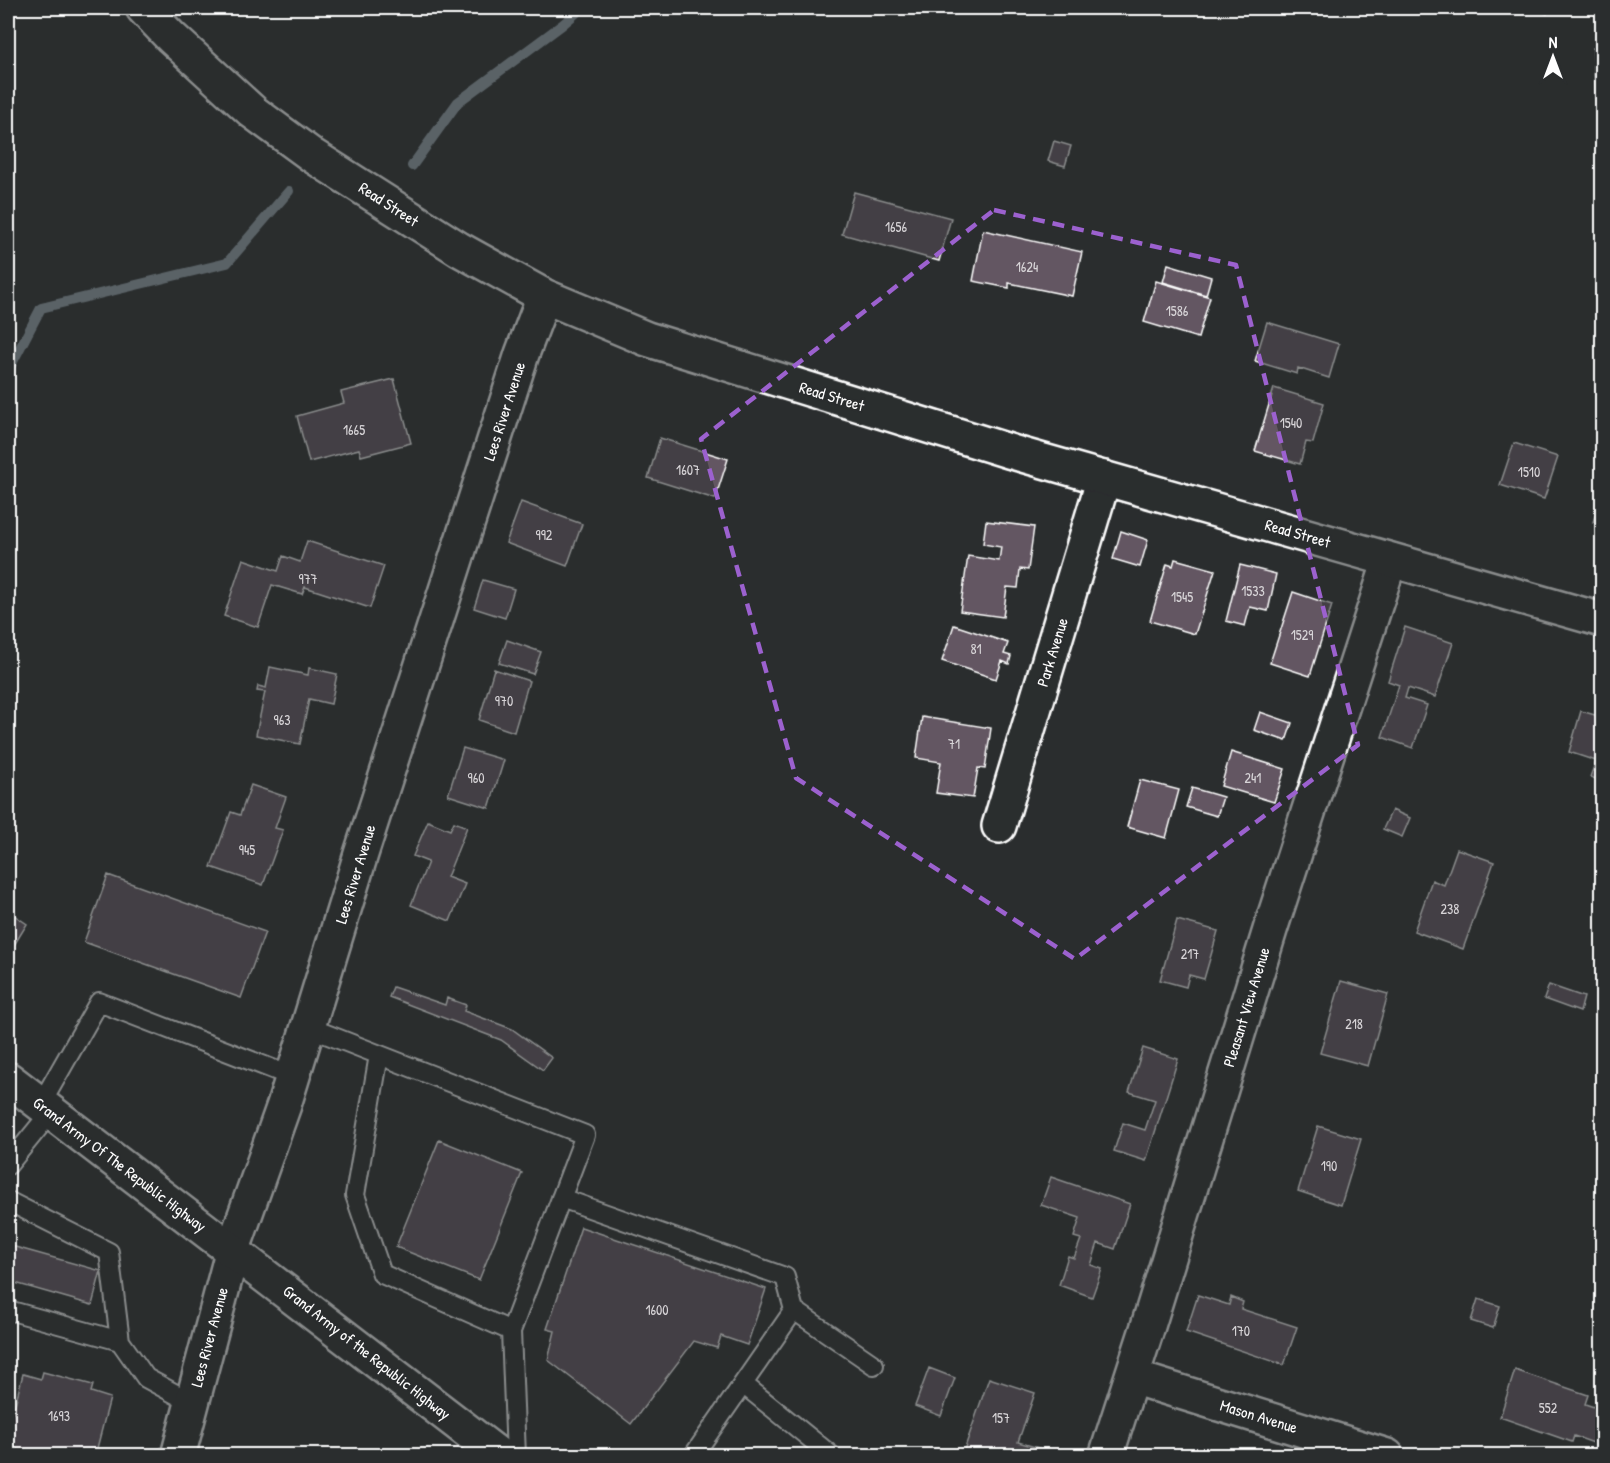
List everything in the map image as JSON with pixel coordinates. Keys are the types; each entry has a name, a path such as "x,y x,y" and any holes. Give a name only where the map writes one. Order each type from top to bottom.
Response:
{"main road":[{"name":"Read Street","path":"143,8 171,37 253,112 313,156 459,249 544,296 647,339 1000,448 1602,620"},
{"name":"Lees River Avenue","path":"178,1455 233,1249 292,1077 361,854 522,354 544,296"},
{"name":"Park Avenue","path":"999,826 1104,478"},
{"name":"Pleasant View Avenue","path":"1106,1455 1270,930 1390,560"},
{"name":"Grand Army Of The Republic Highway","path":"8,1079 233,1249"},
{"name":"Grand Army of the Republic Highway","path":"233,1249 500,1455"},
{"name":"Mason Avenue","path":"1132,1377 1387,1455"}],"lane":[{"path":"8,1165 46,1108 99,1002 292,1077"},
{"path":"308,1027 585,1135 511,1331 516,1455"},
{"path":"379,1055 355,1195 382,1274 511,1331"},
{"path":"561,1198 786,1277 794,1310 874,1365"},
{"path":"8,1201 109,1252 120,1341 146,1378 192,1403"},
{"path":"8,1310 120,1341"},
{"path":"693,1455 794,1310"},
{"path":"743,1384 832,1455"}],"highlighted area":[{"path":"994,210 1236,265 1358,745 1075,959 796,778 701,439"}],"building":[{"path":"1530,8 1549,8 1547,14"},
{"path":"1593,48 1602,48 1602,127 1597,127"},
{"path":"1054,141 1071,146 1065,166 1048,161"},
{"path":"854,192 951,218 939,261 842,234"},
{"path":"983,230 1082,252 1072,296 1009,283 1009,288 973,281"},
{"path":"1168,264 1211,277 1206,295 1163,282"},
{"path":"1156,281 1210,297 1198,338 1144,322"},
{"path":"1267,322 1339,344 1329,378 1298,368 1297,374 1255,361"},
{"path":"394,379 411,443 361,456 359,449 309,462 297,416 344,403 341,392"},
{"path":"1274,388 1324,403 1313,443 1306,442 1300,464 1255,451"},
{"path":"660,438 728,459 715,499 648,478"},
{"path":"1514,443 1558,457 1544,499 1500,485"},
{"path":"1602,494 1602,525 1593,522"},
{"path":"521,502 582,524 567,566 506,543"},
{"path":"986,521 1034,527 1028,570 1020,569 1018,588 1007,587 1003,617 960,611 968,556 999,561 1001,547 983,544"},
{"path":"1121,531 1148,540 1140,567 1113,559"},
{"path":"307,541 384,566 370,608 305,587 302,594 272,585 258,627 224,616 243,559 278,571 283,556 300,562"},
{"path":"1175,559 1215,570 1195,634 1150,621 1167,564 1173,566"},
{"path":"1240,565 1276,574 1268,611 1250,607 1245,626 1226,621"},
{"path":"483,580 514,589 505,618 474,608"},
{"path":"1293,592 1332,605 1310,676 1270,663"},
{"path":"954,625 1008,643 1004,654 1011,656 1009,664 1002,661 996,679 942,661"},
{"path":"1405,627 1453,643 1435,697 1408,688 1405,698 1427,705 1413,748 1382,737 1399,685 1388,681"},
{"path":"507,640 541,652 533,674 499,663"},
{"path":"270,667 308,675 309,668 337,674 331,704 309,699 300,744 256,735 265,692 257,691 258,686 266,688"},
{"path":"494,669 529,681 514,732 479,720"},
{"path":"1581,711 1602,717 1602,781 1590,777 1596,761 1569,752"},
{"path":"1260,712 1292,723 1286,741 1254,730"},
{"path":"922,717 991,728 985,769 978,768 973,798 936,793 941,762 916,758"},
{"path":"463,748 504,760 489,808 448,795"},
{"path":"1231,752 1285,769 1274,802 1221,786"},
{"path":"1140,780 1179,790 1166,838 1127,827"},
{"path":"251,785 286,797 275,828 283,830 263,885 211,867 231,812 240,815"},
{"path":"1192,788 1223,797 1217,816 1186,807"},
{"path":"1392,810 1410,818 1402,837 1383,829"},
{"path":"428,821 450,830 454,822 467,827 447,877 465,884 450,921 411,905 428,862 413,856"},
{"path":"1457,849 1494,862 1463,949 1414,931 1432,880 1444,885"},
{"path":"108,875 265,932 241,998 84,942"},
{"path":"8,911 27,924 8,955"},
{"path":"1177,920 1218,931 1204,979 1189,975 1186,987 1160,980"},
{"path":"1341,981 1388,994 1368,1066 1320,1053"},
{"path":"1549,985 1584,997 1580,1012 1544,999"},
{"path":"393,987 445,1005 447,998 466,1005 464,1011 512,1029 552,1058 543,1070 501,1040 389,997"},
{"path":"1143,1048 1178,1059 1146,1161 1114,1151 1123,1123 1145,1130 1155,1100 1129,1092"},
{"path":"1318,1126 1361,1139 1341,1205 1298,1191"},
{"path":"439,1140 522,1173 479,1280 396,1247"},
{"path":"1051,1177 1130,1204 1115,1249 1098,1243 1091,1265 1102,1269 1092,1297 1059,1285 1068,1256 1074,1258 1081,1239 1074,1237 1080,1218 1041,1205"},
{"path":"581,1227 766,1289 747,1345 721,1336 717,1348 694,1341 631,1424 548,1360 555,1331 547,1329"},
{"path":"8,1245 101,1271 92,1305 8,1281"},
{"path":"1198,1295 1229,1305 1231,1297 1243,1302 1241,1309 1297,1327 1284,1365 1186,1332"},
{"path":"1478,1299 1500,1306 1493,1328 1471,1321"},
{"path":"929,1368 955,1378 941,1416 915,1406"},
{"path":"1515,1370 1588,1395 1585,1404 1600,1409 1602,1403 1602,1446 1574,1436 1572,1442 1500,1417"},
{"path":"43,1372 93,1385 91,1392 110,1398 95,1456 40,1456 8,1447 8,1431 23,1374 41,1379"},
{"path":"989,1378 1035,1393 1018,1442 1042,1449 1039,1456 962,1456"}],"waterway":[{"path":"412,166 458,102 582,8"},
{"path":"8,371 41,308 227,263 289,191"}]}
